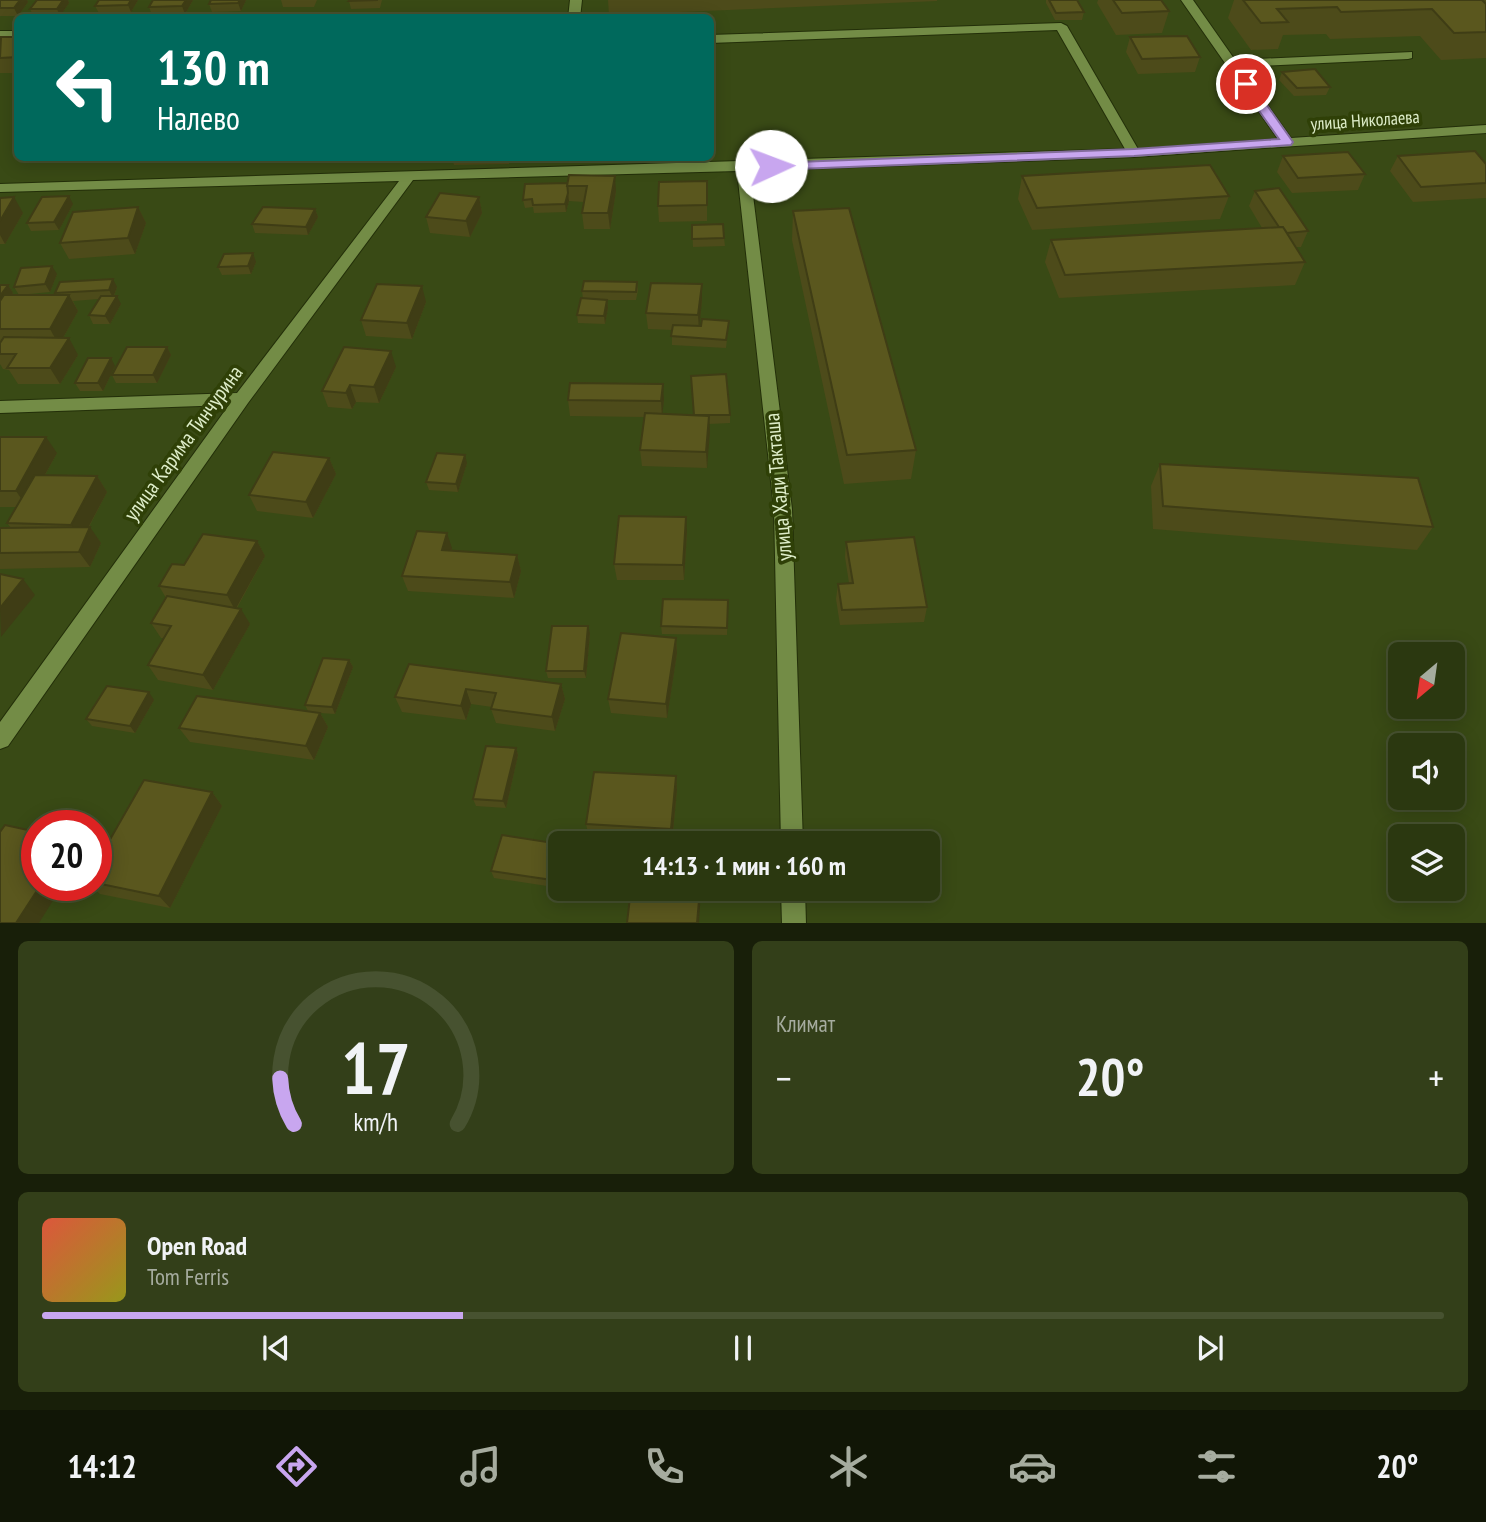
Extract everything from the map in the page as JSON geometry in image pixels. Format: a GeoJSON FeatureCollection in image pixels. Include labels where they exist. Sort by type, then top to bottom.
{"type":"FeatureCollection","features":[{"type":"Feature","properties":{"kind":"street"},"geometry":{"type":"LineString","coordinates":[[1187,0],[1287,142]]}},
{"type":"Feature","properties":{"kind":"street"},"geometry":{"type":"LineString","coordinates":[[714,39],[1061,26],[1134,153]]}},
{"type":"Feature","properties":{"kind":"street"},"geometry":{"type":"LineString","coordinates":[[1232,64],[1408,55]]}},
{"type":"Feature","properties":{"kind":"street","name":"улица Николаева"},"geometry":{"type":"LineString","coordinates":[[0,188],[408,178],[1134,153],[1486,129]]}},
{"type":"Feature","properties":{"kind":"street"},"geometry":{"type":"LineString","coordinates":[[714,157],[743,167]]}},
{"type":"Feature","properties":{"kind":"street","name":"улица Хади Такташа"},"geometry":{"type":"LineString","coordinates":[[743,167],[783,509],[792,831]]}},
{"type":"Feature","properties":{"kind":"street","name":"улица Карима Тинчурина"},"geometry":{"type":"LineString","coordinates":[[0,739],[242,399],[408,178]]}},
{"type":"Feature","properties":{"kind":"street"},"geometry":{"type":"LineString","coordinates":[[0,407],[242,399]]}},
{"type":"Feature","properties":{"kind":"street"},"geometry":{"type":"LineString","coordinates":[[793,901],[794,923]]}},
{"type":"Feature","properties":{"kind":"building"},"geometry":{"type":"Polygon","coordinates":[[[0,0],[20,0],[14,8],[0,8],[0,0]]]}},
{"type":"Feature","properties":{"kind":"building"},"geometry":{"type":"Polygon","coordinates":[[[37,0],[63,0],[57,9],[30,9],[37,0]]]}},
{"type":"Feature","properties":{"kind":"building"},"geometry":{"type":"Polygon","coordinates":[[[99,0],[131,0],[128,5],[95,6],[99,0]]]}},
{"type":"Feature","properties":{"kind":"building"},"geometry":{"type":"Polygon","coordinates":[[[153,0],[186,0],[182,6],[149,7],[153,0]]]}},
{"type":"Feature","properties":{"kind":"building"},"geometry":{"type":"Polygon","coordinates":[[[211,0],[240,0],[238,3],[209,4],[211,0]]]}},
{"type":"Feature","properties":{"kind":"building"},"geometry":{"type":"Polygon","coordinates":[[[1049,0],[1077,0],[1084,12],[1056,13],[1049,0]]]}},
{"type":"Feature","properties":{"kind":"building"},"geometry":{"type":"Polygon","coordinates":[[[1113,0],[1161,0],[1169,11],[1122,13],[1113,0]]]}},
{"type":"Feature","properties":{"kind":"building"},"geometry":{"type":"Polygon","coordinates":[[[1243,0],[1482,0],[1486,4],[1486,32],[1454,33],[1432,9],[1341,12],[1337,7],[1277,9],[1288,22],[1261,23],[1243,0]]]}},
{"type":"Feature","properties":{"kind":"building"},"geometry":{"type":"Polygon","coordinates":[[[1187,36],[1200,57],[1142,59],[1130,37],[1187,36]]]}},
{"type":"Feature","properties":{"kind":"building"},"geometry":{"type":"Polygon","coordinates":[[[1,37],[14,37],[14,57],[0,58],[1,37]]]}},
{"type":"Feature","properties":{"kind":"building"},"geometry":{"type":"Polygon","coordinates":[[[1315,69],[1330,87],[1297,88],[1282,72],[1315,69]]]}},
{"type":"Feature","properties":{"kind":"building"},"geometry":{"type":"Polygon","coordinates":[[[1475,151],[1486,164],[1486,183],[1421,187],[1398,156],[1475,151]]]}},
{"type":"Feature","properties":{"kind":"building"},"geometry":{"type":"Polygon","coordinates":[[[1348,152],[1365,174],[1298,178],[1283,156],[1348,152]]]}},
{"type":"Feature","properties":{"kind":"building"},"geometry":{"type":"Polygon","coordinates":[[[1210,165],[1229,196],[1037,208],[1022,176],[1210,165]]]}},
{"type":"Feature","properties":{"kind":"building"},"geometry":{"type":"Polygon","coordinates":[[[569,175],[615,176],[608,213],[582,213],[587,186],[567,186],[569,175]]]}},
{"type":"Feature","properties":{"kind":"building"},"geometry":{"type":"Polygon","coordinates":[[[707,181],[707,205],[658,206],[659,182],[707,181]]]}},
{"type":"Feature","properties":{"kind":"building"},"geometry":{"type":"Polygon","coordinates":[[[567,183],[565,204],[533,205],[532,199],[523,200],[525,184],[567,183]]]}},
{"type":"Feature","properties":{"kind":"building"},"geometry":{"type":"Polygon","coordinates":[[[1279,188],[1308,231],[1287,233],[1283,227],[1279,227],[1255,191],[1279,188]]]}},
{"type":"Feature","properties":{"kind":"building"},"geometry":{"type":"Polygon","coordinates":[[[440,193],[479,197],[466,221],[426,217],[440,193]]]}},
{"type":"Feature","properties":{"kind":"building"},"geometry":{"type":"Polygon","coordinates":[[[69,196],[54,222],[27,223],[42,197],[69,196]]]}},
{"type":"Feature","properties":{"kind":"building"},"geometry":{"type":"Polygon","coordinates":[[[14,197],[0,221],[0,198],[14,197]]]}},
{"type":"Feature","properties":{"kind":"building"},"geometry":{"type":"Polygon","coordinates":[[[138,207],[128,238],[60,243],[73,212],[138,207]]]}},
{"type":"Feature","properties":{"kind":"building"},"geometry":{"type":"Polygon","coordinates":[[[263,207],[315,209],[306,227],[252,224],[263,207]]]}},
{"type":"Feature","properties":{"kind":"building"},"geometry":{"type":"Polygon","coordinates":[[[849,208],[916,450],[847,455],[793,211],[849,208]]]}},
{"type":"Feature","properties":{"kind":"building"},"geometry":{"type":"Polygon","coordinates":[[[723,224],[724,238],[692,239],[692,225],[723,224]]]}},
{"type":"Feature","properties":{"kind":"building"},"geometry":{"type":"Polygon","coordinates":[[[1283,227],[1305,262],[1065,275],[1051,240],[1283,227]]]}},
{"type":"Feature","properties":{"kind":"building"},"geometry":{"type":"Polygon","coordinates":[[[253,253],[248,266],[218,267],[224,254],[253,253]]]}},
{"type":"Feature","properties":{"kind":"building"},"geometry":{"type":"Polygon","coordinates":[[[52,266],[45,284],[14,287],[21,268],[52,266]]]}},
{"type":"Feature","properties":{"kind":"building"},"geometry":{"type":"Polygon","coordinates":[[[113,279],[109,290],[55,293],[60,282],[113,279]]]}},
{"type":"Feature","properties":{"kind":"building"},"geometry":{"type":"Polygon","coordinates":[[[584,281],[637,282],[636,292],[582,291],[584,281]]]}},
{"type":"Feature","properties":{"kind":"building"},"geometry":{"type":"Polygon","coordinates":[[[651,283],[702,284],[698,315],[646,313],[651,283]]]}},
{"type":"Feature","properties":{"kind":"building"},"geometry":{"type":"Polygon","coordinates":[[[377,284],[422,286],[407,323],[361,320],[377,284]]]}},
{"type":"Feature","properties":{"kind":"building"},"geometry":{"type":"Polygon","coordinates":[[[0,285],[8,285],[0,296],[0,285]]]}},
{"type":"Feature","properties":{"kind":"building"},"geometry":{"type":"Polygon","coordinates":[[[4,295],[69,295],[50,329],[0,329],[0,301],[4,295]]]}},
{"type":"Feature","properties":{"kind":"building"},"geometry":{"type":"Polygon","coordinates":[[[101,296],[117,296],[105,316],[89,315],[101,296]]]}},
{"type":"Feature","properties":{"kind":"building"},"geometry":{"type":"Polygon","coordinates":[[[581,298],[607,300],[604,316],[577,315],[581,298]]]}},
{"type":"Feature","properties":{"kind":"building"},"geometry":{"type":"Polygon","coordinates":[[[702,319],[729,321],[726,340],[671,336],[673,325],[701,326],[702,319]]]}},
{"type":"Feature","properties":{"kind":"building"},"geometry":{"type":"Polygon","coordinates":[[[4,337],[69,338],[50,368],[7,368],[16,354],[0,354],[0,343],[4,337]]]}},
{"type":"Feature","properties":{"kind":"building"},"geometry":{"type":"Polygon","coordinates":[[[127,347],[167,347],[153,375],[112,375],[127,347]]]}},
{"type":"Feature","properties":{"kind":"building"},"geometry":{"type":"Polygon","coordinates":[[[344,347],[391,351],[374,387],[350,385],[346,393],[322,391],[344,347]]]}},
{"type":"Feature","properties":{"kind":"building"},"geometry":{"type":"Polygon","coordinates":[[[88,358],[111,358],[98,383],[75,383],[88,358]]]}},
{"type":"Feature","properties":{"kind":"building"},"geometry":{"type":"Polygon","coordinates":[[[726,374],[730,415],[694,415],[691,376],[726,374]]]}},
{"type":"Feature","properties":{"kind":"building"},"geometry":{"type":"Polygon","coordinates":[[[570,383],[663,384],[661,401],[568,400],[570,383]]]}},
{"type":"Feature","properties":{"kind":"building"},"geometry":{"type":"Polygon","coordinates":[[[645,413],[709,416],[706,452],[640,450],[645,413]]]}},
{"type":"Feature","properties":{"kind":"building"},"geometry":{"type":"Polygon","coordinates":[[[0,437],[46,437],[16,491],[0,491],[0,437]]]}},
{"type":"Feature","properties":{"kind":"building"},"geometry":{"type":"Polygon","coordinates":[[[273,452],[329,458],[306,502],[249,495],[273,452]]]}},
{"type":"Feature","properties":{"kind":"building"},"geometry":{"type":"Polygon","coordinates":[[[437,453],[465,455],[456,484],[426,482],[437,453]]]}},
{"type":"Feature","properties":{"kind":"building"},"geometry":{"type":"Polygon","coordinates":[[[1160,464],[1418,478],[1433,527],[1163,506],[1160,464]]]}},
{"type":"Feature","properties":{"kind":"building"},"geometry":{"type":"Polygon","coordinates":[[[35,475],[97,476],[71,525],[7,523],[35,475]]]}},
{"type":"Feature","properties":{"kind":"building"},"geometry":{"type":"Polygon","coordinates":[[[619,516],[686,517],[683,565],[614,564],[619,516]]]}},
{"type":"Feature","properties":{"kind":"building"},"geometry":{"type":"Polygon","coordinates":[[[90,527],[79,552],[0,553],[0,528],[90,527]]]}},
{"type":"Feature","properties":{"kind":"building"},"geometry":{"type":"Polygon","coordinates":[[[417,531],[447,533],[442,550],[517,555],[510,582],[402,576],[417,531]]]}},
{"type":"Feature","properties":{"kind":"building"},"geometry":{"type":"Polygon","coordinates":[[[203,534],[257,541],[227,595],[159,586],[172,564],[184,565],[203,534]]]}},
{"type":"Feature","properties":{"kind":"building"},"geometry":{"type":"Polygon","coordinates":[[[914,537],[927,607],[842,610],[838,584],[853,583],[846,542],[914,537]]]}},
{"type":"Feature","properties":{"kind":"building"},"geometry":{"type":"Polygon","coordinates":[[[0,574],[23,579],[0,608],[0,574]]]}},
{"type":"Feature","properties":{"kind":"building"},"geometry":{"type":"Polygon","coordinates":[[[167,596],[241,609],[203,675],[148,665],[171,626],[151,623],[167,596]]]}},
{"type":"Feature","properties":{"kind":"building"},"geometry":{"type":"Polygon","coordinates":[[[663,599],[728,600],[727,628],[661,626],[663,599]]]}},
{"type":"Feature","properties":{"kind":"building"},"geometry":{"type":"Polygon","coordinates":[[[552,626],[588,626],[584,671],[546,671],[552,626]]]}},
{"type":"Feature","properties":{"kind":"building"},"geometry":{"type":"Polygon","coordinates":[[[621,633],[676,638],[666,704],[608,699],[621,633]]]}},
{"type":"Feature","properties":{"kind":"building"},"geometry":{"type":"Polygon","coordinates":[[[323,658],[349,660],[332,707],[305,705],[323,658]]]}},
{"type":"Feature","properties":{"kind":"building"},"geometry":{"type":"Polygon","coordinates":[[[409,664],[561,684],[552,717],[491,709],[496,693],[466,689],[461,706],[395,697],[409,664]]]}},
{"type":"Feature","properties":{"kind":"building"},"geometry":{"type":"Polygon","coordinates":[[[107,686],[149,692],[130,726],[86,719],[107,686]]]}},
{"type":"Feature","properties":{"kind":"building"},"geometry":{"type":"Polygon","coordinates":[[[197,696],[320,713],[306,746],[179,728],[197,696]]]}},
{"type":"Feature","properties":{"kind":"building"},"geometry":{"type":"Polygon","coordinates":[[[486,746],[516,748],[503,801],[473,799],[486,746]]]}},
{"type":"Feature","properties":{"kind":"building"},"geometry":{"type":"Polygon","coordinates":[[[594,772],[676,776],[671,829],[586,824],[594,772]]]}},
{"type":"Feature","properties":{"kind":"building"},"geometry":{"type":"Polygon","coordinates":[[[144,780],[212,792],[159,896],[112,886],[112,836],[144,780]]]}},
{"type":"Feature","properties":{"kind":"building"},"geometry":{"type":"Polygon","coordinates":[[[5,825],[21,828],[21,901],[30,901],[16,923],[0,923],[0,832],[5,825]]]}},
{"type":"Feature","properties":{"kind":"building"},"geometry":{"type":"Polygon","coordinates":[[[502,835],[548,842],[548,879],[491,871],[502,835]]]}},
{"type":"Feature","properties":{"kind":"building"},"geometry":{"type":"Polygon","coordinates":[[[630,901],[699,901],[697,923],[627,923],[630,901]]]}},
{"type":"Feature","properties":{"kind":"route"},"geometry":{"type":"LineString","coordinates":[[771,166],[1134,153],[1287,142],[1246,84]]}}]}
